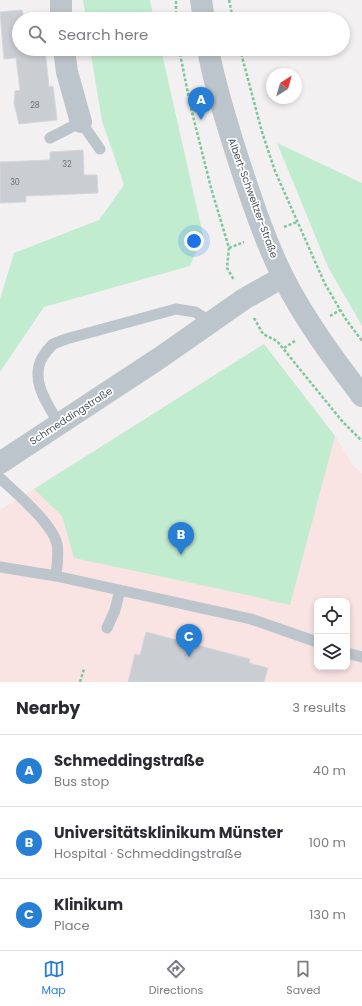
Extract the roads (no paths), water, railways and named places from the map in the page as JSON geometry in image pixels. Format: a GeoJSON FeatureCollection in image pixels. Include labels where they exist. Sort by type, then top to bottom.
{"type":"FeatureCollection","features":[{"type":"Feature","properties":{"kind":"street"},"geometry":{"type":"LineString","coordinates":[[60,0],[61,12]]}},
{"type":"Feature","properties":{"kind":"street"},"geometry":{"type":"LineString","coordinates":[[201,0],[203,12]]}},
{"type":"Feature","properties":{"kind":"street"},"geometry":{"type":"LineString","coordinates":[[65,56],[66,72],[81,122]]}},
{"type":"Feature","properties":{"kind":"street","name":"Albert-Schweitzer-Straße"},"geometry":{"type":"LineString","coordinates":[[209,56],[217,92],[237,156],[265,235],[283,277],[312,328],[336,363],[362,396]]}},
{"type":"Feature","properties":{"kind":"street","name":"Schmeddingstraße"},"geometry":{"type":"LineString","coordinates":[[0,463],[161,357],[244,299],[283,277]]}},
{"type":"Feature","properties":{"kind":"lane"},"geometry":{"type":"LineString","coordinates":[[50,138],[81,122],[100,149]]}},
{"type":"Feature","properties":{"kind":"lane"},"geometry":{"type":"LineString","coordinates":[[58,424],[42,395],[37,374],[40,362],[45,352],[52,345],[66,339],[176,309],[194,312],[211,322]]}},
{"type":"Feature","properties":{"kind":"lane"},"geometry":{"type":"LineString","coordinates":[[0,478],[37,514],[54,535],[58,555],[56,576]]}},
{"type":"Feature","properties":{"kind":"lane"},"geometry":{"type":"LineString","coordinates":[[0,567],[56,576],[251,619],[314,641]]}},
{"type":"Feature","properties":{"kind":"lane"},"geometry":{"type":"LineString","coordinates":[[107,628],[116,610],[120,590]]}},
{"type":"Feature","properties":{"kind":"lane"},"geometry":{"type":"LineString","coordinates":[[350,654],[362,657]]}},
{"type":"Feature","properties":{"kind":"place","name":"Schmeddingstraße"},"geometry":{"type":"Point","coordinates":[201,120]}},
{"type":"Feature","properties":{"kind":"place","name":"Universitätsklinikum Münster"},"geometry":{"type":"Point","coordinates":[181,555]}},
{"type":"Feature","properties":{"kind":"place","name":"Klinikum"},"geometry":{"type":"Point","coordinates":[189,657]}}]}
